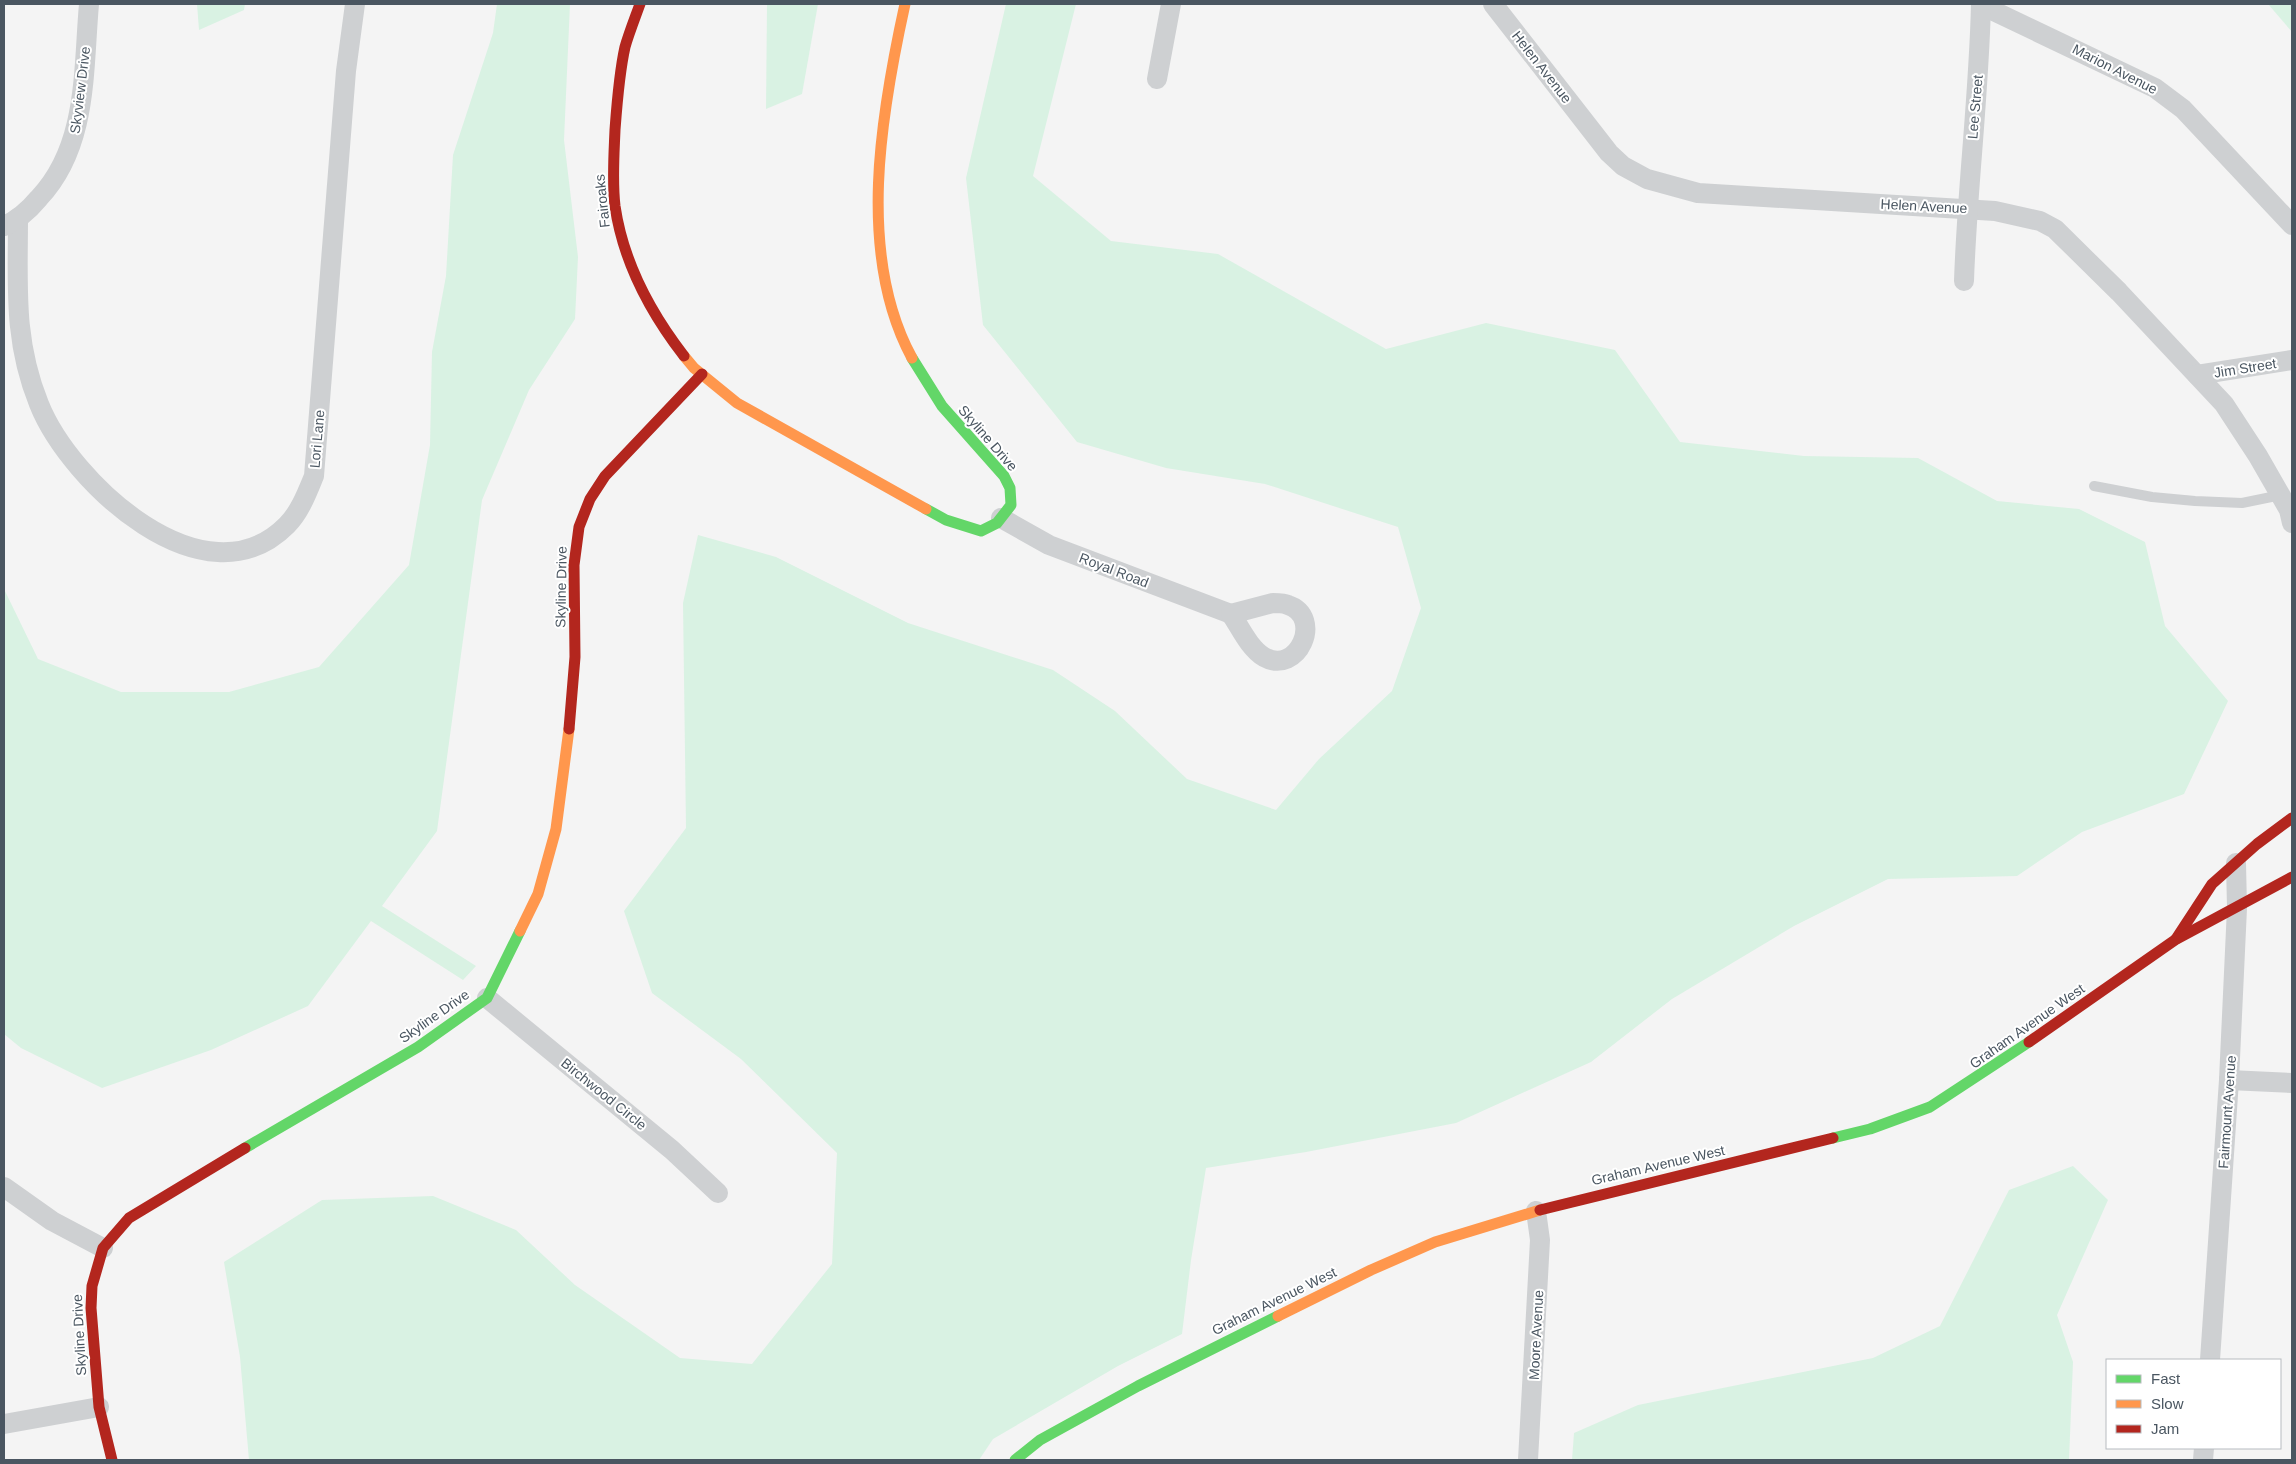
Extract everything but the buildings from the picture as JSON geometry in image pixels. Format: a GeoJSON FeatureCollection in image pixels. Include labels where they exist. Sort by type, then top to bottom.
{"type":"FeatureCollection","features":[{"type":"Feature","properties":{"kind":"street","name":"Skyview Drive"},"geometry":{"type":"LineString","coordinates":[[11,222],[43,194],[59,175],[75,138],[78,125],[89,4]]}},
{"type":"Feature","properties":{"kind":"street","name":"Lori Lane"},"geometry":{"type":"LineString","coordinates":[[11,222],[20,343],[39,404],[67,455],[110,500],[138,521],[166,537],[196,549],[218,552],[244,549],[270,538],[287,525],[298,510],[314,476],[346,71],[355,4]]}},
{"type":"Feature","properties":{"kind":"street","name":"Fairoaks"},"geometry":{"type":"LineString","coordinates":[[640,4],[625,47],[617,102],[613,168],[616,205],[621,234],[636,278],[649,305],[675,344],[702,374]]}},
{"type":"Feature","properties":{"kind":"street","name":"Skyline Drive"},"geometry":{"type":"LineString","coordinates":[[905,4],[885,95],[880,147],[879,205],[883,257],[898,324],[914,363],[946,412],[998,470],[1010,487],[1011,505],[1001,518]]}},
{"type":"Feature","properties":{"kind":"street"},"geometry":{"type":"LineString","coordinates":[[1157,79],[1171,4]]}},
{"type":"Feature","properties":{"kind":"street","name":"Helen Avenue"},"geometry":{"type":"LineString","coordinates":[[1493,4],[1609,153],[1623,166],[1646,179],[1698,193],[1995,211],[2040,221],[2055,228],[2119,292],[2224,404],[2290,510],[2292,523]]}},
{"type":"Feature","properties":{"kind":"street","name":"Lee Street"},"geometry":{"type":"LineString","coordinates":[[1964,281],[1966,208],[1980,46],[1981,4]]}},
{"type":"Feature","properties":{"kind":"street","name":"Marion Avenue"},"geometry":{"type":"LineString","coordinates":[[1981,4],[2155,88],[2183,109],[2292,225]]}},
{"type":"Feature","properties":{"kind":"street","name":"Jim Street"},"geometry":{"type":"LineString","coordinates":[[2197,376],[2292,360]]}},
{"type":"Feature","properties":{"kind":"street"},"geometry":{"type":"LineString","coordinates":[[702,374],[749,410],[946,520],[981,531],[989,529],[1001,518]]}},
{"type":"Feature","properties":{"kind":"street","name":"Skyline Drive"},"geometry":{"type":"LineString","coordinates":[[112,1460],[98,1407],[91,1308],[92,1286],[102,1248],[129,1218],[208,1169],[418,1047],[487,998],[538,894],[556,829],[571,714],[574,657],[574,565],[579,527],[590,499],[605,476],[702,374]]}},
{"type":"Feature","properties":{"kind":"street","name":"Royal Road"},"geometry":{"type":"LineString","coordinates":[[1001,518],[1049,545],[1231,614]]}},
{"type":"Feature","properties":{"kind":"street"},"geometry":{"type":"LineString","coordinates":[[2175,940],[2212,884],[2292,818]]}},
{"type":"Feature","properties":{"kind":"street","name":"Fairmount Avenue"},"geometry":{"type":"LineString","coordinates":[[2210,1359],[2229,1080],[2237,908],[2236,863]]}},
{"type":"Feature","properties":{"kind":"street","name":"Graham Avenue West"},"geometry":{"type":"LineString","coordinates":[[1015,1460],[1040,1440],[1081,1415],[1371,1270],[1435,1242],[1536,1211],[1870,1130],[1903,1119],[1930,1107],[1979,1078],[2175,940],[2292,877]]}},
{"type":"Feature","properties":{"kind":"street","name":"Birchwood Circle"},"geometry":{"type":"LineString","coordinates":[[487,998],[672,1150],[718,1193]]}},
{"type":"Feature","properties":{"kind":"street"},"geometry":{"type":"LineString","coordinates":[[2229,1080],[2292,1082]]}},
{"type":"Feature","properties":{"kind":"street"},"geometry":{"type":"LineString","coordinates":[[4,1187],[52,1221],[102,1248]]}},
{"type":"Feature","properties":{"kind":"street","name":"Moore Avenue"},"geometry":{"type":"LineString","coordinates":[[1528,1460],[1540,1240],[1536,1211]]}},
{"type":"Feature","properties":{"kind":"street"},"geometry":{"type":"LineString","coordinates":[[4,1424],[98,1407]]}},
{"type":"Feature","properties":{"kind":"lane"},"geometry":{"type":"LineString","coordinates":[[2094,486],[2152,497],[2195,501],[2242,503],[2281,495]]}},
{"type":"Feature","properties":{"kind":"green space"},"geometry":{"type":"Polygon","coordinates":[[[197,4],[245,4],[244,10],[199,30],[197,4]]]}},
{"type":"Feature","properties":{"kind":"green space"},"geometry":{"type":"Polygon","coordinates":[[[497,4],[570,4],[564,140],[578,257],[575,319],[529,390],[482,500],[437,831],[382,906],[476,966],[463,980],[371,921],[308,1006],[211,1050],[102,1088],[21,1048],[4,1034],[4,589],[38,659],[121,692],[229,692],[319,667],[409,565],[430,445],[432,352],[446,276],[453,155],[493,33],[497,4]]]}},
{"type":"Feature","properties":{"kind":"green space"},"geometry":{"type":"Polygon","coordinates":[[[767,4],[818,4],[802,94],[766,109],[767,4]]]}},
{"type":"Feature","properties":{"kind":"green space"},"geometry":{"type":"Polygon","coordinates":[[[1006,4],[1076,4],[1033,176],[1111,241],[1218,254],[1386,349],[1486,323],[1615,350],[1680,442],[1804,456],[1918,458],[1997,501],[2079,509],[2145,542],[2165,626],[2228,701],[2184,794],[2082,832],[2017,876],[1888,879],[1794,926],[1672,999],[1591,1062],[1456,1123],[1306,1152],[1206,1168],[1191,1260],[1182,1334],[1118,1366],[993,1439],[979,1460],[249,1460],[240,1357],[224,1262],[322,1200],[433,1196],[516,1230],[575,1285],[680,1358],[752,1364],[832,1264],[837,1153],[741,1059],[652,993],[624,911],[686,828],[683,603],[698,535],[776,557],[908,623],[1053,670],[1115,711],[1187,779],[1276,810],[1319,759],[1392,691],[1421,608],[1398,527],[1265,484],[1166,468],[1077,442],[983,325],[966,178],[1006,4]]]}},
{"type":"Feature","properties":{"kind":"green space"},"geometry":{"type":"Polygon","coordinates":[[[2268,4],[2292,4],[2292,32],[2268,4]]]}},
{"type":"Feature","properties":{"kind":"green space"},"geometry":{"type":"Polygon","coordinates":[[[2073,1166],[2108,1200],[2057,1315],[2073,1362],[2069,1460],[1572,1460],[1574,1433],[1638,1405],[1873,1358],[1940,1326],[2009,1190],[2073,1166]]]}},
{"type":"Feature","properties":{"kind":"traffic: fast"},"geometry":{"type":"LineString","coordinates":[[912,358],[942,406],[1004,476],[1010,488],[1011,505],[997,523],[981,531],[946,520],[926,509]]}},
{"type":"Feature","properties":{"kind":"traffic: fast"},"geometry":{"type":"LineString","coordinates":[[245,1148],[418,1047],[487,998],[520,931]]}},
{"type":"Feature","properties":{"kind":"traffic: fast"},"geometry":{"type":"LineString","coordinates":[[1833,1138],[1870,1129],[1930,1107],[2029,1042]]}},
{"type":"Feature","properties":{"kind":"traffic: fast"},"geometry":{"type":"LineString","coordinates":[[1015,1460],[1040,1440],[1138,1386],[1278,1316]]}},
{"type":"Feature","properties":{"kind":"traffic: slow"},"geometry":{"type":"LineString","coordinates":[[905,4],[888,91],[878,183],[879,229],[884,275],[895,318],[912,358]]}},
{"type":"Feature","properties":{"kind":"traffic: slow"},"geometry":{"type":"LineString","coordinates":[[684,356],[694,368],[737,403],[926,509]]}},
{"type":"Feature","properties":{"kind":"traffic: slow"},"geometry":{"type":"LineString","coordinates":[[520,931],[538,894],[556,829],[569,729]]}},
{"type":"Feature","properties":{"kind":"traffic: slow"},"geometry":{"type":"LineString","coordinates":[[1278,1316],[1371,1270],[1435,1242],[1540,1210]]}},
{"type":"Feature","properties":{"kind":"traffic: jam"},"geometry":{"type":"LineString","coordinates":[[640,4],[625,47],[620,78],[615,130],[615,206],[624,246],[631,266],[649,304],[684,356]]}},
{"type":"Feature","properties":{"kind":"traffic: jam"},"geometry":{"type":"LineString","coordinates":[[569,729],[575,657],[574,565],[579,527],[590,499],[605,476],[702,374]]}},
{"type":"Feature","properties":{"kind":"traffic: jam"},"geometry":{"type":"LineString","coordinates":[[2176,939],[2212,884],[2257,844],[2292,818]]}},
{"type":"Feature","properties":{"kind":"traffic: jam"},"geometry":{"type":"LineString","coordinates":[[2029,1042],[2175,940],[2292,877]]}},
{"type":"Feature","properties":{"kind":"traffic: jam"},"geometry":{"type":"LineString","coordinates":[[1540,1210],[1833,1138]]}},
{"type":"Feature","properties":{"kind":"traffic: jam"},"geometry":{"type":"LineString","coordinates":[[112,1460],[99,1407],[91,1308],[92,1286],[103,1248],[129,1218],[245,1148]]}}]}
